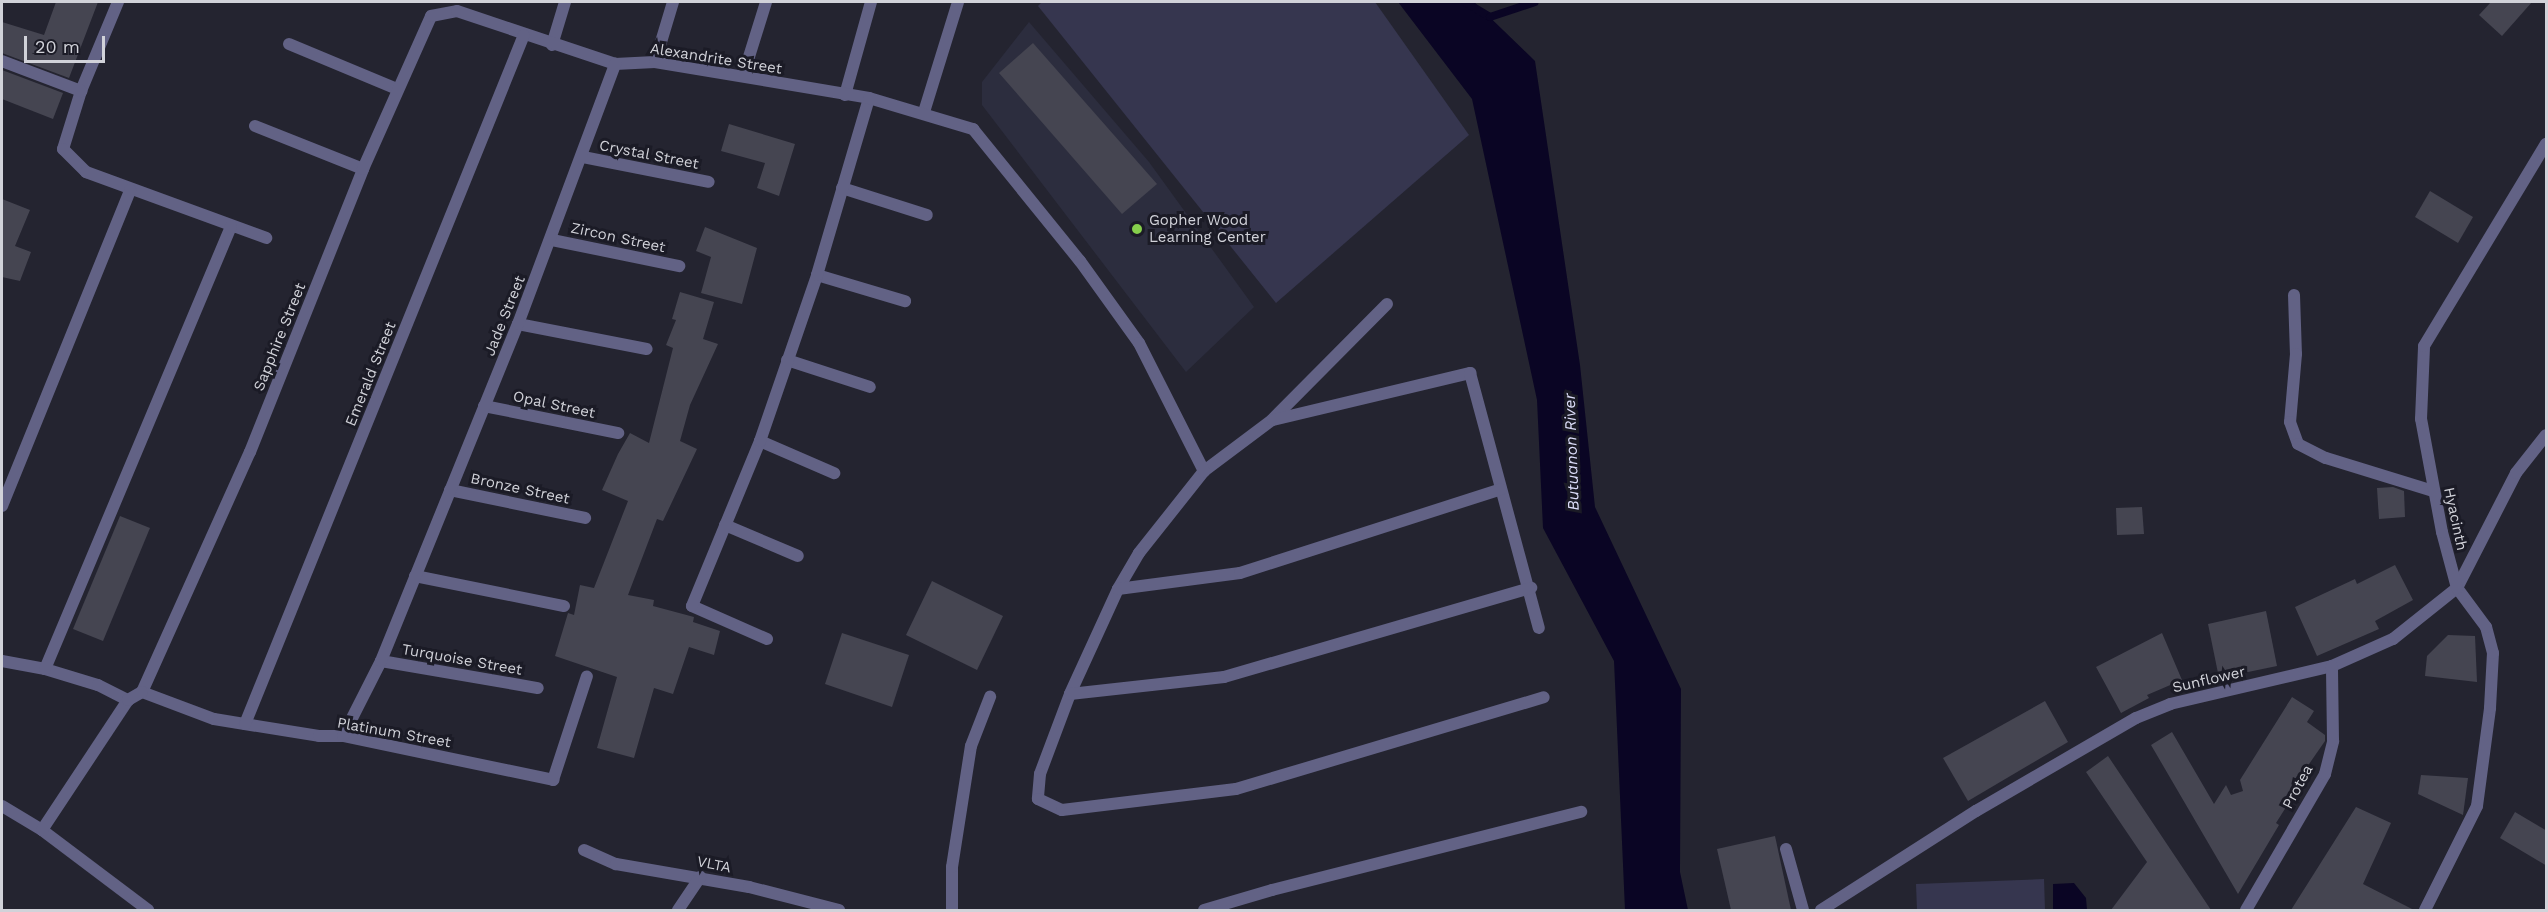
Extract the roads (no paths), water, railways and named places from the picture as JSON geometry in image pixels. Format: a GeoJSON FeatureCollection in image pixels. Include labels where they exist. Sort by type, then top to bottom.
{"type":"FeatureCollection","features":[{"type":"Feature","properties":{"kind":"street"},"geometry":{"type":"LineString","coordinates":[[118,2],[81,91],[63,149],[86,172],[266,238]]}},
{"type":"Feature","properties":{"kind":"street"},"geometry":{"type":"LineString","coordinates":[[552,45],[564,2]]}},
{"type":"Feature","properties":{"kind":"street"},"geometry":{"type":"LineString","coordinates":[[656,62],[673,2]]}},
{"type":"Feature","properties":{"kind":"street"},"geometry":{"type":"LineString","coordinates":[[742,76],[766,2]]}},
{"type":"Feature","properties":{"kind":"street"},"geometry":{"type":"LineString","coordinates":[[845,95],[871,2]]}},
{"type":"Feature","properties":{"kind":"street"},"geometry":{"type":"LineString","coordinates":[[924,112],[958,2]]}},
{"type":"Feature","properties":{"kind":"street","name":"Alexandrite Street"},"geometry":{"type":"LineString","coordinates":[[458,6],[524,35],[615,64],[656,62],[869,98],[924,112],[973,129],[1047,217],[1138,343],[1204,471]]}},
{"type":"Feature","properties":{"kind":"street","name":"Sapphire Street"},"geometry":{"type":"LineString","coordinates":[[142,692],[250,452],[397,89],[431,16],[458,6]]}},
{"type":"Feature","properties":{"kind":"street","name":"Emerald Street"},"geometry":{"type":"LineString","coordinates":[[245,724],[524,35]]}},
{"type":"Feature","properties":{"kind":"street"},"geometry":{"type":"LineString","coordinates":[[288,44],[397,89]]}},
{"type":"Feature","properties":{"kind":"street"},"geometry":{"type":"LineString","coordinates":[[2,61],[81,91]]}},
{"type":"Feature","properties":{"kind":"street","name":"Jade Street"},"geometry":{"type":"LineString","coordinates":[[344,736],[381,661],[552,240],[615,64]]}},
{"type":"Feature","properties":{"kind":"street"},"geometry":{"type":"LineString","coordinates":[[767,639],[692,606],[760,441],[816,275],[869,98]]}},
{"type":"Feature","properties":{"kind":"street"},"geometry":{"type":"LineString","coordinates":[[255,126],[363,169]]}},
{"type":"Feature","properties":{"kind":"street","name":"Hyacinth"},"geometry":{"type":"LineString","coordinates":[[2425,910],[2477,806],[2490,708],[2493,653],[2486,627],[2457,588],[2433,491],[2421,419],[2424,346],[2547,144]]}},
{"type":"Feature","properties":{"kind":"street","name":"Crystal Street"},"geometry":{"type":"LineString","coordinates":[[583,157],[709,182]]}},
{"type":"Feature","properties":{"kind":"street"},"geometry":{"type":"LineString","coordinates":[[842,188],[927,215]]}},
{"type":"Feature","properties":{"kind":"street"},"geometry":{"type":"LineString","coordinates":[[2,506],[130,190]]}},
{"type":"Feature","properties":{"kind":"street"},"geometry":{"type":"LineString","coordinates":[[45,669],[231,226]]}},
{"type":"Feature","properties":{"kind":"street","name":"Zircon Street"},"geometry":{"type":"LineString","coordinates":[[552,240],[679,266]]}},
{"type":"Feature","properties":{"kind":"street"},"geometry":{"type":"LineString","coordinates":[[816,275],[905,301]]}},
{"type":"Feature","properties":{"kind":"street"},"geometry":{"type":"LineString","coordinates":[[2294,295],[2296,354],[2290,422],[2298,444],[2326,458],[2433,491]]}},
{"type":"Feature","properties":{"kind":"street"},"geometry":{"type":"LineString","coordinates":[[1387,304],[1272,420],[1204,471],[1139,553],[1118,589],[1070,694],[1037,787],[1038,799],[1062,810],[1236,789],[1544,697]]}},
{"type":"Feature","properties":{"kind":"street"},"geometry":{"type":"LineString","coordinates":[[518,324],[647,349]]}},
{"type":"Feature","properties":{"kind":"street"},"geometry":{"type":"LineString","coordinates":[[787,360],[870,387]]}},
{"type":"Feature","properties":{"kind":"street"},"geometry":{"type":"LineString","coordinates":[[1272,420],[1470,373],[1531,588],[1539,628]]}},
{"type":"Feature","properties":{"kind":"street","name":"Opal Street"},"geometry":{"type":"LineString","coordinates":[[484,406],[618,434]]}},
{"type":"Feature","properties":{"kind":"street","name":"Sunflower"},"geometry":{"type":"LineString","coordinates":[[1821,910],[1976,811],[2136,718],[2170,704],[2332,666],[2393,639],[2457,588],[2516,473],[2547,435]]}},
{"type":"Feature","properties":{"kind":"street"},"geometry":{"type":"LineString","coordinates":[[760,441],[834,473]]}},
{"type":"Feature","properties":{"kind":"street"},"geometry":{"type":"LineString","coordinates":[[1118,589],[1240,573],[1502,489]]}},
{"type":"Feature","properties":{"kind":"street","name":"Bronze Street"},"geometry":{"type":"LineString","coordinates":[[450,490],[585,518]]}},
{"type":"Feature","properties":{"kind":"street"},"geometry":{"type":"LineString","coordinates":[[725,525],[798,556]]}},
{"type":"Feature","properties":{"kind":"street"},"geometry":{"type":"LineString","coordinates":[[415,576],[564,606]]}},
{"type":"Feature","properties":{"kind":"street"},"geometry":{"type":"LineString","coordinates":[[1070,694],[1224,677],[1531,588]]}},
{"type":"Feature","properties":{"kind":"street","name":"Turquoise Street"},"geometry":{"type":"LineString","coordinates":[[381,661],[538,688]]}},
{"type":"Feature","properties":{"kind":"street"},"geometry":{"type":"LineString","coordinates":[[2,662],[45,669],[98,685],[128,700]]}},
{"type":"Feature","properties":{"kind":"street","name":"Protea"},"geometry":{"type":"LineString","coordinates":[[2246,910],[2325,774],[2332,741],[2332,666]]}},
{"type":"Feature","properties":{"kind":"street","name":"Platinum Street"},"geometry":{"type":"LineString","coordinates":[[142,692],[214,719],[319,736],[344,736],[553,780],[587,676]]}},
{"type":"Feature","properties":{"kind":"street"},"geometry":{"type":"LineString","coordinates":[[42,830],[128,700],[142,692]]}},
{"type":"Feature","properties":{"kind":"street"},"geometry":{"type":"LineString","coordinates":[[952,910],[952,867],[971,746],[990,697]]}},
{"type":"Feature","properties":{"kind":"street"},"geometry":{"type":"LineString","coordinates":[[2,806],[42,830],[148,910]]}},
{"type":"Feature","properties":{"kind":"street"},"geometry":{"type":"LineString","coordinates":[[1204,910],[1581,812]]}},
{"type":"Feature","properties":{"kind":"street"},"geometry":{"type":"LineString","coordinates":[[1786,849],[1803,910]]}},
{"type":"Feature","properties":{"kind":"street","name":"VLTA"},"geometry":{"type":"LineString","coordinates":[[584,850],[616,864],[700,877],[839,910]]}},
{"type":"Feature","properties":{"kind":"street"},"geometry":{"type":"LineString","coordinates":[[678,910],[700,877]]}},
{"type":"Feature","properties":{"kind":"water","name":"Butuanon River"},"geometry":{"type":"Polygon","coordinates":[[[1398,2],[1474,2],[1535,61],[1580,365],[1595,507],[1681,689],[1680,872],[1688,910],[1625,910],[1614,661],[1543,528],[1537,400],[1472,99],[1398,2]]]}},
{"type":"Feature","properties":{"kind":"water"},"geometry":{"type":"Polygon","coordinates":[[[2074,883],[2086,898],[2087,910],[2053,910],[2053,884],[2074,883]]]}},
{"type":"Feature","properties":{"kind":"waterway"},"geometry":{"type":"LineString","coordinates":[[1465,2],[1490,17],[1535,2]]}},
{"type":"Feature","properties":{"kind":"place","name":"Gopher Wood Learning Center"},"geometry":{"type":"Point","coordinates":[1137,229]}}]}
